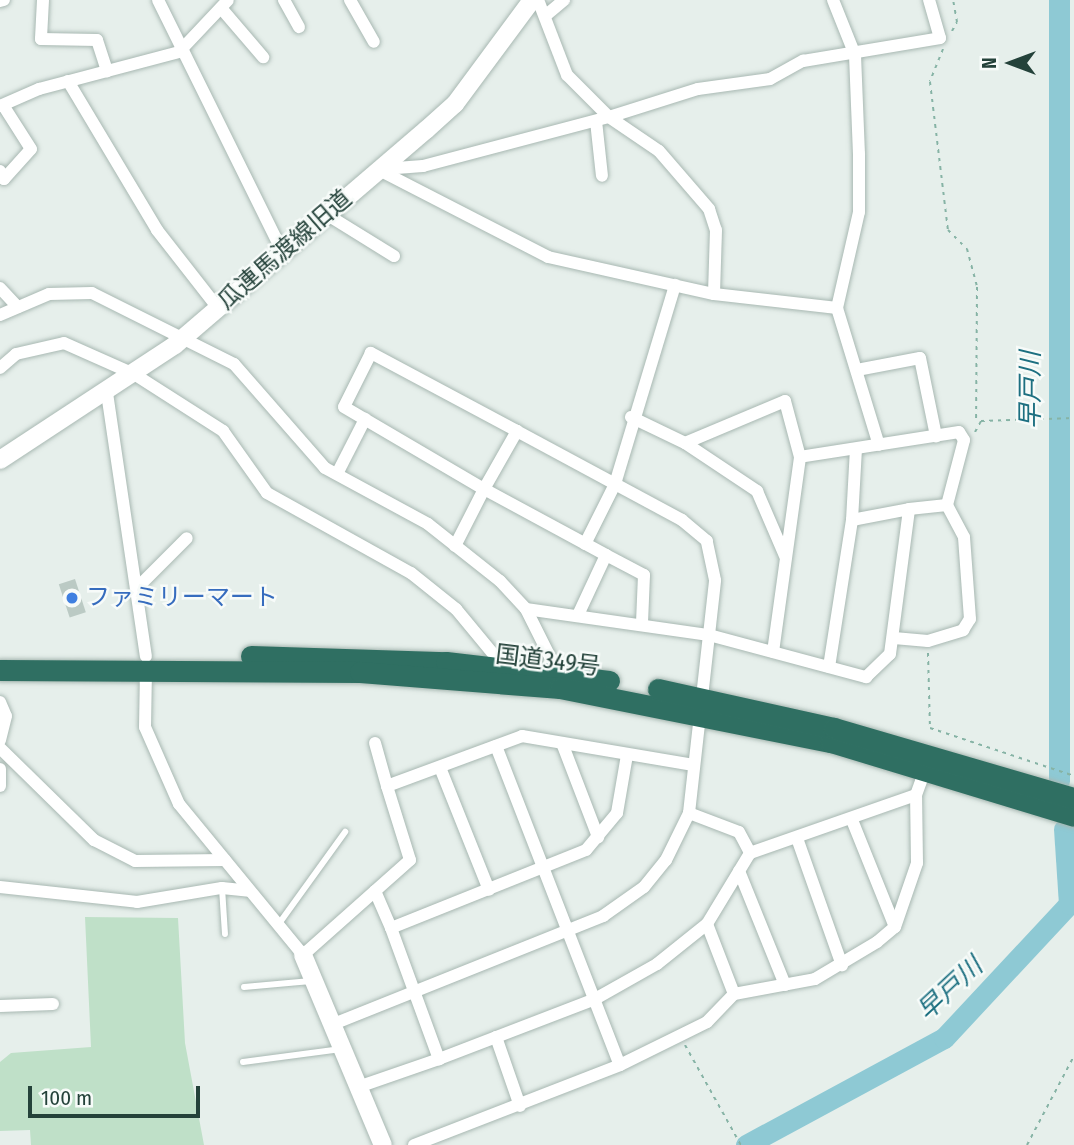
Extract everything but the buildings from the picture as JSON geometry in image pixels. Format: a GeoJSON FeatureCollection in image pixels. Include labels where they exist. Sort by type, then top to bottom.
{"type":"FeatureCollection","features":[{"type":"Feature","properties":{"kind":"highway","name":"国道349号"},"geometry":{"type":"LineString","coordinates":[[0,655],[446,676],[700,704],[1074,816]]}},
{"type":"Feature","properties":{"kind":"highway","name":"国道349号"},"geometry":{"type":"LineString","coordinates":[[0,670],[356,657],[558,673],[700,704],[1074,798]]}},
{"type":"Feature","properties":{"kind":"street"},"geometry":{"type":"LineString","coordinates":[[43,0],[41,39],[97,40],[107,71]]}},
{"type":"Feature","properties":{"kind":"street"},"geometry":{"type":"LineString","coordinates":[[158,0],[179,52],[282,251]]}},
{"type":"Feature","properties":{"kind":"street"},"geometry":{"type":"LineString","coordinates":[[284,0],[299,27]]}},
{"type":"Feature","properties":{"kind":"street"},"geometry":{"type":"LineString","coordinates":[[350,0],[374,42]]}},
{"type":"Feature","properties":{"kind":"street"},"geometry":{"type":"LineString","coordinates":[[535,0],[545,16],[567,75],[609,117],[659,151],[709,209],[716,230],[715,295]]}},
{"type":"Feature","properties":{"kind":"street","name":"瓜連馬渡線旧道"},"geometry":{"type":"LineString","coordinates":[[0,460],[107,393],[182,340],[455,104],[535,0]]}},
{"type":"Feature","properties":{"kind":"street"},"geometry":{"type":"LineString","coordinates":[[545,16],[564,0]]}},
{"type":"Feature","properties":{"kind":"street"},"geometry":{"type":"LineString","coordinates":[[832,0],[855,55],[859,212],[837,308],[879,445]]}},
{"type":"Feature","properties":{"kind":"street"},"geometry":{"type":"LineString","coordinates":[[379,170],[423,166],[596,121],[698,89],[770,79],[803,61],[855,55],[940,38],[929,0]]}},
{"type":"Feature","properties":{"kind":"street"},"geometry":{"type":"LineString","coordinates":[[0,171],[4,179],[31,149],[2,106],[68,81],[179,52],[224,4],[263,57]]}},
{"type":"Feature","properties":{"kind":"street"},"geometry":{"type":"LineString","coordinates":[[68,81],[157,230],[218,308]]}},
{"type":"Feature","properties":{"kind":"street"},"geometry":{"type":"LineString","coordinates":[[596,121],[602,176]]}},
{"type":"Feature","properties":{"kind":"street"},"geometry":{"type":"LineString","coordinates":[[379,170],[548,257],[715,295],[837,308]]}},
{"type":"Feature","properties":{"kind":"street"},"geometry":{"type":"LineString","coordinates":[[326,214],[394,256]]}},
{"type":"Feature","properties":{"kind":"street"},"geometry":{"type":"LineString","coordinates":[[585,544],[615,484],[631,416],[675,285]]}},
{"type":"Feature","properties":{"kind":"street"},"geometry":{"type":"LineString","coordinates":[[0,288],[18,307]]}},
{"type":"Feature","properties":{"kind":"street"},"geometry":{"type":"LineString","coordinates":[[0,315],[49,295],[92,293],[234,364],[282,425],[337,474],[455,546],[526,608],[558,673]]}},
{"type":"Feature","properties":{"kind":"street"},"geometry":{"type":"LineString","coordinates":[[0,368],[16,354],[64,343],[134,374],[223,431],[267,493],[420,580],[456,609],[504,667]]}},
{"type":"Feature","properties":{"kind":"street"},"geometry":{"type":"LineString","coordinates":[[336,1023],[569,931],[644,887],[666,860],[689,813],[715,563],[707,541],[615,484],[371,353],[344,407],[484,489],[645,575],[642,623]]}},
{"type":"Feature","properties":{"kind":"street"},"geometry":{"type":"LineString","coordinates":[[857,370],[920,358],[936,436]]}},
{"type":"Feature","properties":{"kind":"street"},"geometry":{"type":"LineString","coordinates":[[107,393],[140,585],[146,663],[145,727],[179,804],[303,956],[336,1023],[383,1145]]}},
{"type":"Feature","properties":{"kind":"street"},"geometry":{"type":"LineString","coordinates":[[685,443],[785,401],[800,457],[773,652]]}},
{"type":"Feature","properties":{"kind":"street"},"geometry":{"type":"LineString","coordinates":[[631,416],[685,443],[757,491],[769,511],[786,559]]}},
{"type":"Feature","properties":{"kind":"street"},"geometry":{"type":"LineString","coordinates":[[337,474],[365,419]]}},
{"type":"Feature","properties":{"kind":"street"},"geometry":{"type":"LineString","coordinates":[[455,546],[517,431]]}},
{"type":"Feature","properties":{"kind":"street"},"geometry":{"type":"LineString","coordinates":[[800,457],[959,432],[960,458],[947,505],[964,537],[970,619],[963,630],[928,641],[894,638]]}},
{"type":"Feature","properties":{"kind":"street"},"geometry":{"type":"LineString","coordinates":[[829,667],[852,520],[856,449]]}},
{"type":"Feature","properties":{"kind":"street"},"geometry":{"type":"LineString","coordinates":[[852,520],[947,505]]}},
{"type":"Feature","properties":{"kind":"street"},"geometry":{"type":"LineString","coordinates":[[769,511],[793,507]]}},
{"type":"Feature","properties":{"kind":"street"},"geometry":{"type":"LineString","coordinates":[[526,608],[709,635],[866,677],[890,654],[909,509]]}},
{"type":"Feature","properties":{"kind":"street"},"geometry":{"type":"LineString","coordinates":[[140,585],[187,538]]}},
{"type":"Feature","properties":{"kind":"street"},"geometry":{"type":"LineString","coordinates":[[578,615],[606,555]]}},
{"type":"Feature","properties":{"kind":"street"},"geometry":{"type":"LineString","coordinates":[[0,702],[6,716],[0,740]]}},
{"type":"Feature","properties":{"kind":"street"},"geometry":{"type":"LineString","coordinates":[[387,786],[441,770],[522,736],[694,765]]}},
{"type":"Feature","properties":{"kind":"street"},"geometry":{"type":"LineString","coordinates":[[303,956],[410,860],[375,743]]}},
{"type":"Feature","properties":{"kind":"street"},"geometry":{"type":"LineString","coordinates":[[562,743],[598,837]]}},
{"type":"Feature","properties":{"kind":"street"},"geometry":{"type":"LineString","coordinates":[[496,746],[620,1065]]}},
{"type":"Feature","properties":{"kind":"street"},"geometry":{"type":"LineString","coordinates":[[0,748],[94,840],[135,861],[225,860]]}},
{"type":"Feature","properties":{"kind":"street"},"geometry":{"type":"LineString","coordinates":[[391,928],[545,869],[598,837],[617,813],[627,755]]}},
{"type":"Feature","properties":{"kind":"street"},"geometry":{"type":"LineString","coordinates":[[0,769],[0,786]]}},
{"type":"Feature","properties":{"kind":"street"},"geometry":{"type":"LineString","coordinates":[[441,770],[489,890]]}},
{"type":"Feature","properties":{"kind":"street"},"geometry":{"type":"LineString","coordinates":[[414,1145],[520,1106],[681,1038],[708,1022],[734,994],[785,985],[842,965],[895,927],[918,863],[916,795],[925,770]]}},
{"type":"Feature","properties":{"kind":"street"},"geometry":{"type":"LineString","coordinates":[[361,1086],[595,999],[657,964],[707,924],[750,853],[798,841],[916,795]]}},
{"type":"Feature","properties":{"kind":"street"},"geometry":{"type":"LineString","coordinates":[[689,813],[739,832],[750,853]]}},
{"type":"Feature","properties":{"kind":"street"},"geometry":{"type":"LineString","coordinates":[[852,820],[895,927]]}},
{"type":"Feature","properties":{"kind":"street"},"geometry":{"type":"LineString","coordinates":[[798,841],[842,965]]}},
{"type":"Feature","properties":{"kind":"street"},"geometry":{"type":"LineString","coordinates":[[739,871],[785,985]]}},
{"type":"Feature","properties":{"kind":"street"},"geometry":{"type":"LineString","coordinates":[[0,887],[137,902],[222,888],[249,891]]}},
{"type":"Feature","properties":{"kind":"street"},"geometry":{"type":"LineString","coordinates":[[375,891],[417,991],[439,1059]]}},
{"type":"Feature","properties":{"kind":"street"},"geometry":{"type":"LineString","coordinates":[[707,924],[734,994]]}},
{"type":"Feature","properties":{"kind":"street"},"geometry":{"type":"LineString","coordinates":[[0,1006],[53,1004]]}},
{"type":"Feature","properties":{"kind":"street"},"geometry":{"type":"LineString","coordinates":[[496,1037],[520,1106]]}},
{"type":"Feature","properties":{"kind":"lane"},"geometry":{"type":"LineString","coordinates":[[278,925],[345,832]]}},
{"type":"Feature","properties":{"kind":"lane"},"geometry":{"type":"LineString","coordinates":[[222,888],[225,934]]}},
{"type":"Feature","properties":{"kind":"lane"},"geometry":{"type":"LineString","coordinates":[[244,987],[316,981]]}},
{"type":"Feature","properties":{"kind":"lane"},"geometry":{"type":"LineString","coordinates":[[243,1062],[346,1049]]}},
{"type":"Feature","properties":{"kind":"path"},"geometry":{"type":"LineString","coordinates":[[951,33],[957,22],[953,0]]}},
{"type":"Feature","properties":{"kind":"path"},"geometry":{"type":"LineString","coordinates":[[945,44],[930,82],[948,230],[974,264],[981,371],[972,454],[960,458]]}},
{"type":"Feature","properties":{"kind":"path"},"geometry":{"type":"LineString","coordinates":[[976,423],[1074,418]]}},
{"type":"Feature","properties":{"kind":"path"},"geometry":{"type":"LineString","coordinates":[[928,641],[930,728],[1074,776]]}},
{"type":"Feature","properties":{"kind":"path"},"geometry":{"type":"LineString","coordinates":[[681,1038],[741,1145]]}},
{"type":"Feature","properties":{"kind":"path"},"geometry":{"type":"LineString","coordinates":[[1027,1145],[1074,1056]]}},
{"type":"Feature","properties":{"kind":"green space"},"geometry":{"type":"Polygon","coordinates":[[[85,917],[178,918],[185,1043],[204,1145],[31,1145],[30,1130],[0,1131],[0,1062],[11,1053],[91,1047],[85,917]]]}},
{"type":"Feature","properties":{"kind":"waterway","name":"早戸川"},"geometry":{"type":"LineString","coordinates":[[1059,0],[1059,781]]}},
{"type":"Feature","properties":{"kind":"waterway","name":"早戸川"},"geometry":{"type":"LineString","coordinates":[[746,1145],[944,1038],[1069,904],[1064,829]]}},
{"type":"Feature","properties":{"kind":"place","name":"ファミリーマート"},"geometry":{"type":"Point","coordinates":[72,598]}}]}
